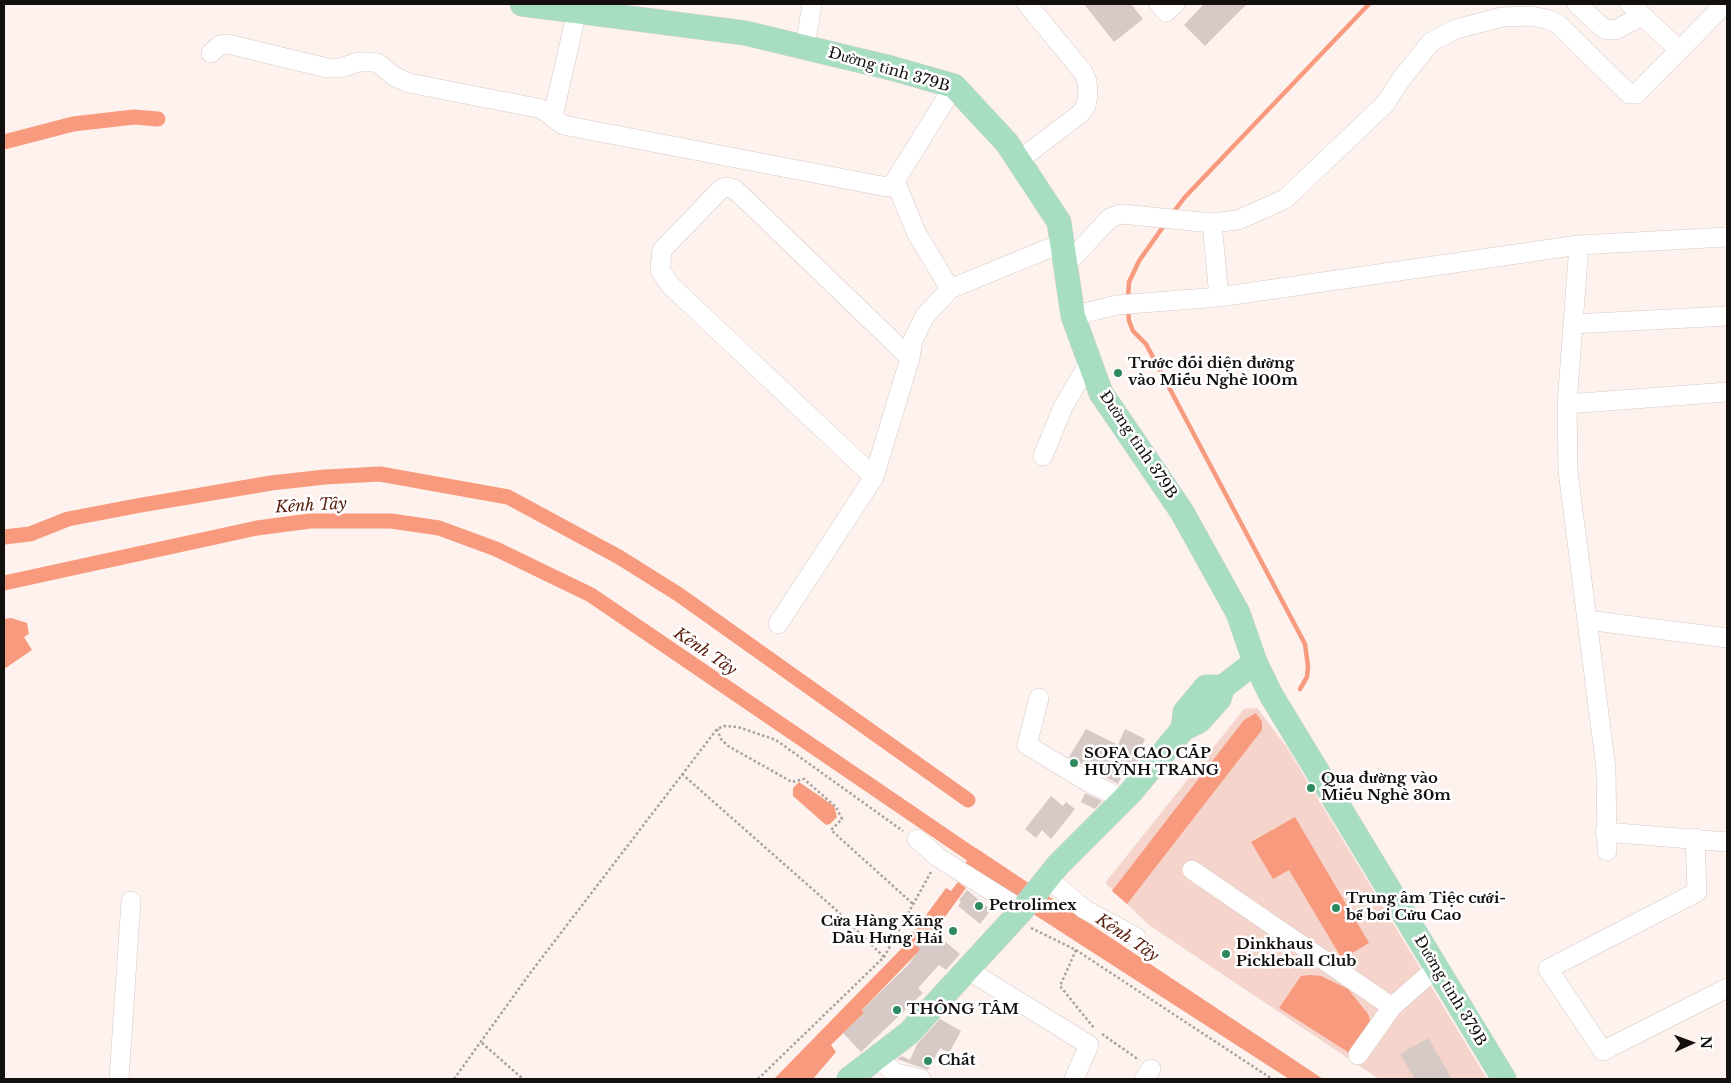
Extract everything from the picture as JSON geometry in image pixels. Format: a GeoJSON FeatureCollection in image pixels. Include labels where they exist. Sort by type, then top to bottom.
{"type":"FeatureCollection","features":[{"type":"Feature","properties":{"kind":"main road","name":"Đường tỉnh 379B"},"geometry":{"type":"LineString","coordinates":[[522,4],[745,33],[891,68],[954,86],[1007,143],[1059,222],[1073,316],[1101,393],[1182,512],[1238,613],[1255,662],[1271,695],[1504,1079]]}},
{"type":"Feature","properties":{"kind":"main road"},"geometry":{"type":"LineString","coordinates":[[849,1079],[909,1033],[1019,913],[1052,882],[1058,865],[1132,792],[1183,729],[1185,712],[1206,687],[1223,687],[1255,662]]}},
{"type":"Feature","properties":{"kind":"street"},"geometry":{"type":"LineString","coordinates":[[805,47],[812,4]]}},
{"type":"Feature","properties":{"kind":"street"},"geometry":{"type":"LineString","coordinates":[[1018,161],[1081,113],[1086,106],[1088,95],[1087,82],[1083,72],[1027,4]]}},
{"type":"Feature","properties":{"kind":"street"},"geometry":{"type":"LineString","coordinates":[[1160,4],[1166,12],[1175,4]]}},
{"type":"Feature","properties":{"kind":"street"},"geometry":{"type":"LineString","coordinates":[[1577,4],[1604,29],[1615,30],[1636,10],[1679,50]]}},
{"type":"Feature","properties":{"kind":"street"},"geometry":{"type":"LineString","coordinates":[[778,624],[874,477],[910,358],[913,340],[925,316],[950,289],[1064,254],[1110,218],[1121,214],[1207,223],[1238,220],[1285,199],[1385,104],[1402,78],[1431,42],[1456,29],[1502,17],[1530,16],[1547,19],[1558,24],[1629,94],[1636,94],[1725,4]]}},
{"type":"Feature","properties":{"kind":"street"},"geometry":{"type":"LineString","coordinates":[[553,116],[577,11]]}},
{"type":"Feature","properties":{"kind":"street"},"geometry":{"type":"LineString","coordinates":[[211,53],[220,46],[228,44],[328,68],[341,68],[358,62],[373,62],[378,63],[395,77],[409,83],[542,108],[563,124],[887,187],[895,181],[954,86]]}},
{"type":"Feature","properties":{"kind":"street"},"geometry":{"type":"LineString","coordinates":[[733,157],[726,187],[662,250],[660,270],[670,285],[874,477]]}},
{"type":"Feature","properties":{"kind":"street"},"geometry":{"type":"LineString","coordinates":[[895,181],[916,232],[950,289]]}},
{"type":"Feature","properties":{"kind":"street"},"geometry":{"type":"LineString","coordinates":[[726,187],[734,189],[743,196],[910,358]]}},
{"type":"Feature","properties":{"kind":"street"},"geometry":{"type":"LineString","coordinates":[[1207,223],[1219,297]]}},
{"type":"Feature","properties":{"kind":"street"},"geometry":{"type":"LineString","coordinates":[[1073,316],[1117,305],[1219,297],[1579,245],[1727,237]]}},
{"type":"Feature","properties":{"kind":"street"},"geometry":{"type":"LineString","coordinates":[[1579,245],[1567,404],[1568,471],[1606,769],[1607,851]]}},
{"type":"Feature","properties":{"kind":"street"},"geometry":{"type":"LineString","coordinates":[[1573,324],[1727,316]]}},
{"type":"Feature","properties":{"kind":"street"},"geometry":{"type":"LineString","coordinates":[[1044,456],[1063,407],[1090,361]]}},
{"type":"Feature","properties":{"kind":"street"},"geometry":{"type":"LineString","coordinates":[[1567,404],[1727,392]]}},
{"type":"Feature","properties":{"kind":"street"},"geometry":{"type":"LineString","coordinates":[[1587,620],[1727,638]]}},
{"type":"Feature","properties":{"kind":"street"},"geometry":{"type":"LineString","coordinates":[[1039,698],[1026,745],[1088,782],[1123,799]]}},
{"type":"Feature","properties":{"kind":"street"},"geometry":{"type":"LineString","coordinates":[[1606,832],[1727,842]]}},
{"type":"Feature","properties":{"kind":"street"},"geometry":{"type":"LineString","coordinates":[[1696,838],[1697,892],[1548,969],[1603,1051],[1727,988]]}},
{"type":"Feature","properties":{"kind":"street"},"geometry":{"type":"LineString","coordinates":[[917,839],[939,858],[1019,913]]}},
{"type":"Feature","properties":{"kind":"street"},"geometry":{"type":"LineString","coordinates":[[1192,870],[1392,1007]]}},
{"type":"Feature","properties":{"kind":"street"},"geometry":{"type":"LineString","coordinates":[[1052,882],[1084,908],[1136,937]]}},
{"type":"Feature","properties":{"kind":"street"},"geometry":{"type":"LineString","coordinates":[[120,1079],[131,901]]}},
{"type":"Feature","properties":{"kind":"street"},"geometry":{"type":"LineString","coordinates":[[1358,1055],[1392,1007],[1436,969]]}},
{"type":"Feature","properties":{"kind":"street"},"geometry":{"type":"LineString","coordinates":[[968,970],[1089,1045],[1074,1079]]}},
{"type":"Feature","properties":{"kind":"street"},"geometry":{"type":"LineString","coordinates":[[877,1058],[896,1073],[921,1079]]}},
{"type":"Feature","properties":{"kind":"path"},"geometry":{"type":"LineString","coordinates":[[454,1079],[482,1043],[531,972],[717,729],[724,726],[738,727],[776,740],[900,830],[917,839]]}},
{"type":"Feature","properties":{"kind":"path"},"geometry":{"type":"LineString","coordinates":[[717,729],[721,738],[728,746],[792,782],[804,779],[836,807],[842,819],[832,830],[914,904]]}},
{"type":"Feature","properties":{"kind":"path"},"geometry":{"type":"LineString","coordinates":[[682,774],[835,909],[884,957]]}},
{"type":"Feature","properties":{"kind":"path"},"geometry":{"type":"LineString","coordinates":[[758,1079],[884,957],[939,858]]}},
{"type":"Feature","properties":{"kind":"path"},"geometry":{"type":"LineString","coordinates":[[1019,913],[1034,931],[1076,950],[1272,1079]]}},
{"type":"Feature","properties":{"kind":"path"},"geometry":{"type":"LineString","coordinates":[[1076,950],[1060,986],[1089,1023],[1148,1074]]}},
{"type":"Feature","properties":{"kind":"path"},"geometry":{"type":"LineString","coordinates":[[482,1043],[523,1079]]}},
{"type":"Feature","properties":{"kind":"shaded area"},"geometry":{"type":"Polygon","coordinates":[[[11,618],[27,623],[29,634],[24,637],[32,650],[4,669],[4,619],[11,618]]]}},
{"type":"Feature","properties":{"kind":"shaded area"},"geometry":{"type":"Polygon","coordinates":[[[1257,708],[1286,746],[1487,1079],[1379,1079],[1149,925],[1105,883],[1244,709],[1257,708]]]}},
{"type":"Feature","properties":{"kind":"shaded area"},"geometry":{"type":"Polygon","coordinates":[[[1256,713],[1262,722],[1262,730],[1127,904],[1112,891],[1244,720],[1256,713]]]}},
{"type":"Feature","properties":{"kind":"shaded area"},"geometry":{"type":"Polygon","coordinates":[[[799,782],[834,806],[837,817],[830,824],[826,825],[793,796],[793,788],[799,782]]]}},
{"type":"Feature","properties":{"kind":"shaded area"},"geometry":{"type":"Polygon","coordinates":[[[1295,817],[1369,943],[1342,959],[1289,870],[1273,879],[1251,842],[1295,817]]]}},
{"type":"Feature","properties":{"kind":"shaded area"},"geometry":{"type":"Polygon","coordinates":[[[976,848],[1323,1079],[1289,1079],[1013,901],[964,865],[976,848]]]}},
{"type":"Feature","properties":{"kind":"shaded area"},"geometry":{"type":"Polygon","coordinates":[[[958,882],[966,888],[934,932],[930,929],[921,949],[862,1010],[864,1013],[831,1045],[836,1052],[813,1079],[774,1079],[901,949],[946,888],[951,891],[958,882]]]}},
{"type":"Feature","properties":{"kind":"shaded area"},"geometry":{"type":"Polygon","coordinates":[[[1301,976],[1321,976],[1348,989],[1368,1014],[1371,1024],[1351,1054],[1279,1008],[1301,976]]]}},
{"type":"Feature","properties":{"kind":"building"},"geometry":{"type":"Polygon","coordinates":[[[1084,4],[1131,4],[1143,19],[1114,42],[1084,4]]]}},
{"type":"Feature","properties":{"kind":"building"},"geometry":{"type":"Polygon","coordinates":[[[1204,4],[1247,4],[1205,46],[1184,25],[1204,4]]]}},
{"type":"Feature","properties":{"kind":"building"},"geometry":{"type":"Polygon","coordinates":[[[1086,729],[1118,745],[1125,729],[1145,739],[1138,755],[1141,756],[1138,761],[1134,766],[1128,763],[1118,784],[1069,757],[1086,729]]]}},
{"type":"Feature","properties":{"kind":"building"},"geometry":{"type":"Polygon","coordinates":[[[1085,793],[1102,801],[1095,809],[1081,802],[1085,793]]]}},
{"type":"Feature","properties":{"kind":"building"},"geometry":{"type":"Polygon","coordinates":[[[1051,796],[1063,806],[1066,802],[1075,809],[1051,839],[1042,830],[1036,838],[1025,829],[1051,796]]]}},
{"type":"Feature","properties":{"kind":"building","name":"Petrolimex"},"geometry":{"type":"Polygon","coordinates":[[[967,890],[991,910],[980,924],[958,906],[961,902],[959,900],[967,890]]]}},
{"type":"Feature","properties":{"kind":"building"},"geometry":{"type":"Polygon","coordinates":[[[930,929],[960,954],[946,970],[939,965],[918,988],[923,993],[861,1052],[843,1033],[864,1013],[862,1010],[908,965],[920,949],[916,945],[930,929]]]}},
{"type":"Feature","properties":{"kind":"building"},"geometry":{"type":"Polygon","coordinates":[[[940,1019],[961,1031],[949,1053],[940,1048],[928,1070],[897,1059],[902,1056],[910,1060],[917,1044],[940,1019]]]}},
{"type":"Feature","properties":{"kind":"building"},"geometry":{"type":"Polygon","coordinates":[[[1428,1038],[1452,1079],[1415,1079],[1400,1054],[1428,1038]]]}},
{"type":"Feature","properties":{"kind":"waterway"},"geometry":{"type":"LineString","coordinates":[[1172,214],[1185,197],[1369,4]]}},
{"type":"Feature","properties":{"kind":"waterway"},"geometry":{"type":"LineString","coordinates":[[4,142],[73,124],[134,117],[158,119]]}},
{"type":"Feature","properties":{"kind":"waterway"},"geometry":{"type":"LineString","coordinates":[[1128,299],[1129,282],[1139,261],[1165,224]]}},
{"type":"Feature","properties":{"kind":"waterway"},"geometry":{"type":"LineString","coordinates":[[1128,309],[1129,321],[1133,331],[1146,344],[1305,644],[1308,666],[1307,677],[1300,689]]}},
{"type":"Feature","properties":{"kind":"waterway"},"geometry":{"type":"LineString","coordinates":[[4,537],[30,534],[68,519],[136,506],[271,483],[325,477],[380,474],[508,497],[619,557],[678,594],[968,800]]}},
{"type":"Feature","properties":{"kind":"waterway","name":"Kênh Tây"},"geometry":{"type":"LineString","coordinates":[[4,583],[257,528],[310,521],[391,521],[439,528],[496,549],[591,595],[987,865]]}},
{"type":"Feature","properties":{"kind":"place","name":"Trước đối diện đường vào Miếu Nghè 100m"},"geometry":{"type":"Point","coordinates":[1118,373]}},
{"type":"Feature","properties":{"kind":"place","name":"SOFA CAO CẤP HUỲNH TRANG"},"geometry":{"type":"Point","coordinates":[1074,763]}},
{"type":"Feature","properties":{"kind":"place","name":"Qua đường vào Miếu Nghè 30m"},"geometry":{"type":"Point","coordinates":[1311,788]}},
{"type":"Feature","properties":{"kind":"place","name":"Petrolimex"},"geometry":{"type":"Point","coordinates":[979,906]}},
{"type":"Feature","properties":{"kind":"place","name":"Trung âm Tiệc cưới- bể bơi Cửu Cao"},"geometry":{"type":"Point","coordinates":[1336,908]}},
{"type":"Feature","properties":{"kind":"place","name":"Cửa Hàng Xăng Dầu Hưng Hải"},"geometry":{"type":"Point","coordinates":[953,931]}},
{"type":"Feature","properties":{"kind":"place","name":"Dinkhaus Pickleball Club"},"geometry":{"type":"Point","coordinates":[1226,954]}},
{"type":"Feature","properties":{"kind":"place","name":"THÔNG TÂM"},"geometry":{"type":"Point","coordinates":[897,1010]}},
{"type":"Feature","properties":{"kind":"place","name":"Chất"},"geometry":{"type":"Point","coordinates":[928,1061]}}]}
